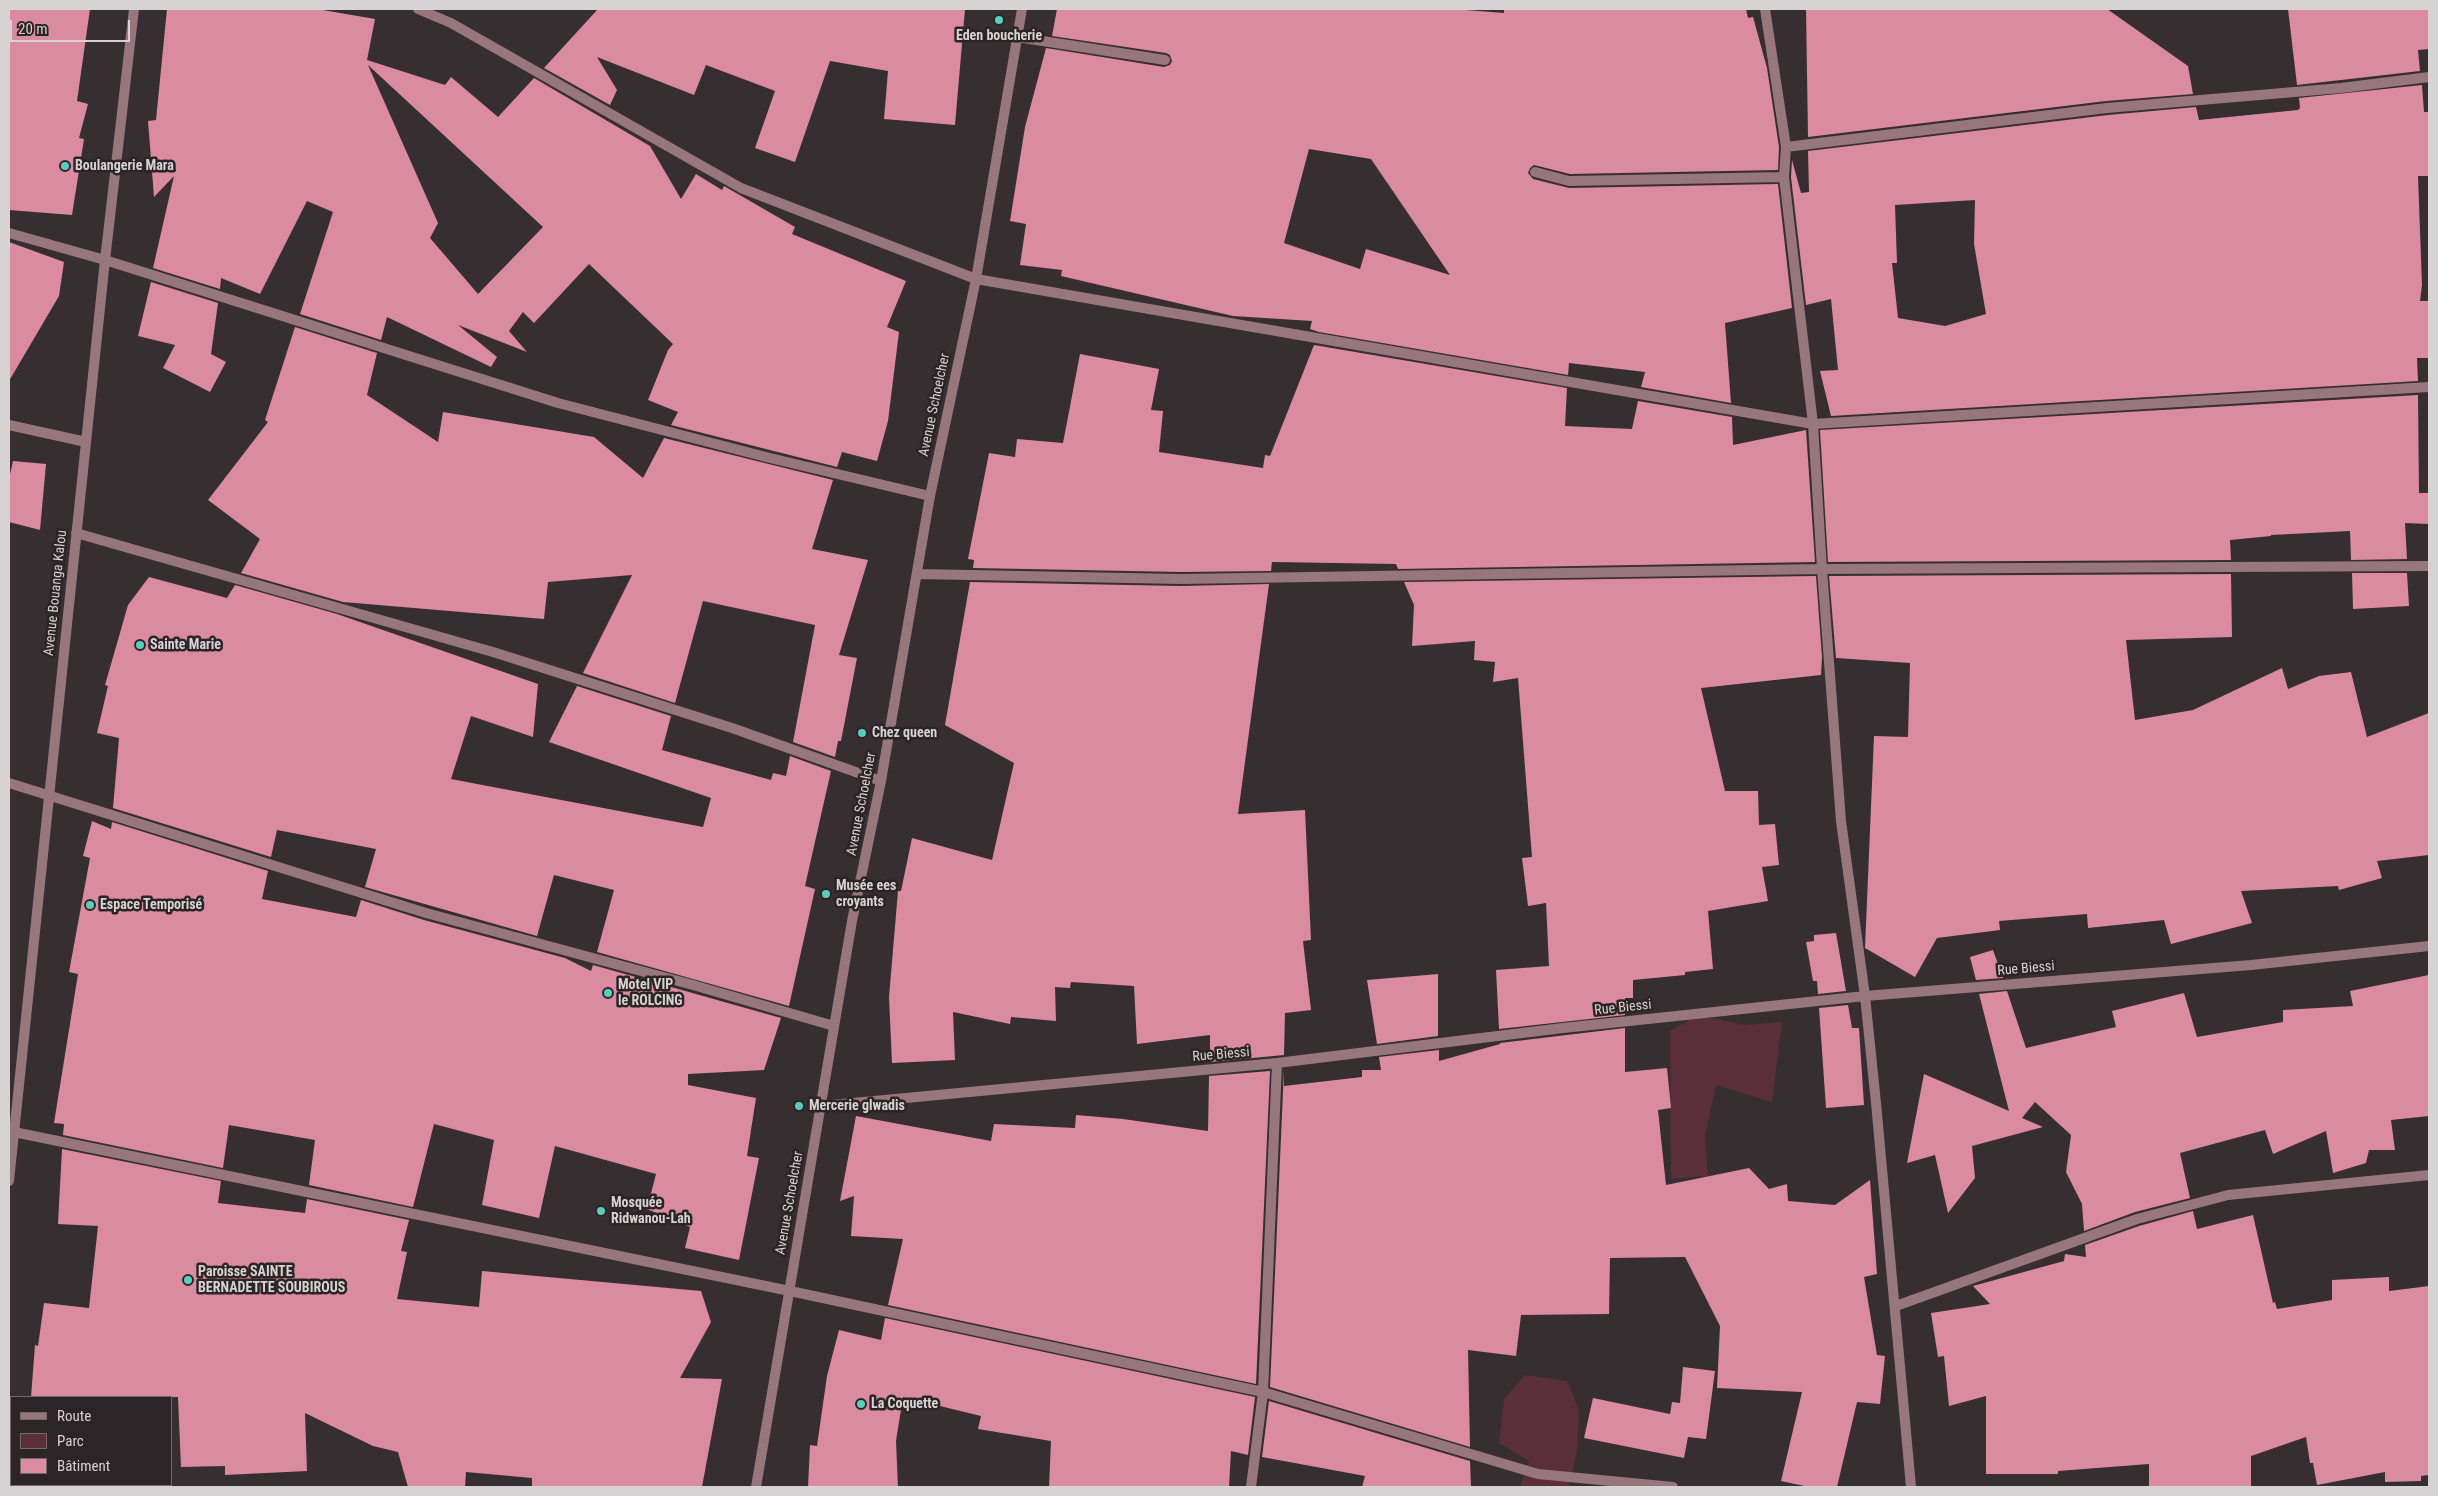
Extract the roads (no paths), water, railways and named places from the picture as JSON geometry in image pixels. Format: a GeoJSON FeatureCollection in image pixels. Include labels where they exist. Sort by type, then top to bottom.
{"type":"FeatureCollection","features":[{"type":"Feature","properties":{"kind":"street","name":"Avenue Bouanga Kalou"},"geometry":{"type":"LineString","coordinates":[[9,1181],[11,1131],[134,9]]}},
{"type":"Feature","properties":{"kind":"street"},"geometry":{"type":"LineString","coordinates":[[418,9],[451,23],[741,188],[976,279],[1813,424],[2429,386]]}},
{"type":"Feature","properties":{"kind":"street","name":"Avenue Schoelcher"},"geometry":{"type":"LineString","coordinates":[[756,1487],[852,921],[882,780],[930,496],[976,279],[1022,9]]}},
{"type":"Feature","properties":{"kind":"street"},"geometry":{"type":"LineString","coordinates":[[1765,9],[1786,147],[1784,177],[1813,424],[1841,821],[1865,996],[1896,1306],[1911,1487]]}},
{"type":"Feature","properties":{"kind":"street"},"geometry":{"type":"LineString","coordinates":[[1018,37],[1165,60]]}},
{"type":"Feature","properties":{"kind":"street"},"geometry":{"type":"LineString","coordinates":[[1786,147],[2107,108],[2341,88],[2429,77]]}},
{"type":"Feature","properties":{"kind":"street"},"geometry":{"type":"LineString","coordinates":[[1536,172],[1569,181],[1784,177]]}},
{"type":"Feature","properties":{"kind":"street"},"geometry":{"type":"LineString","coordinates":[[9,233],[105,260],[558,403],[770,458],[930,496]]}},
{"type":"Feature","properties":{"kind":"street"},"geometry":{"type":"LineString","coordinates":[[9,425],[86,442]]}},
{"type":"Feature","properties":{"kind":"street"},"geometry":{"type":"LineString","coordinates":[[76,533],[493,652],[732,728],[882,780]]}},
{"type":"Feature","properties":{"kind":"street"},"geometry":{"type":"LineString","coordinates":[[917,574],[1181,579],[1822,569],[2429,566]]}},
{"type":"Feature","properties":{"kind":"street"},"geometry":{"type":"LineString","coordinates":[[9,783],[426,914],[693,985],[834,1026]]}},
{"type":"Feature","properties":{"kind":"street","name":"Rue Biessi"},"geometry":{"type":"LineString","coordinates":[[821,1106],[1278,1063],[1573,1027],[1865,996],[2251,965],[2429,946]]}},
{"type":"Feature","properties":{"kind":"street"},"geometry":{"type":"LineString","coordinates":[[1252,1487],[1263,1392],[1278,1063]]}},
{"type":"Feature","properties":{"kind":"street"},"geometry":{"type":"LineString","coordinates":[[11,1131],[790,1290],[1263,1392],[1538,1474],[1673,1487]]}},
{"type":"Feature","properties":{"kind":"street"},"geometry":{"type":"LineString","coordinates":[[1896,1306],[2137,1220],[2228,1195],[2429,1175]]}},
{"type":"Feature","properties":{"kind":"place","name":"Eden boucherie"},"geometry":{"type":"Point","coordinates":[999,20]}},
{"type":"Feature","properties":{"kind":"place","name":"Boulangerie Mara"},"geometry":{"type":"Point","coordinates":[65,166]}},
{"type":"Feature","properties":{"kind":"place","name":"Sainte Marie"},"geometry":{"type":"Point","coordinates":[140,645]}},
{"type":"Feature","properties":{"kind":"place","name":"Chez queen"},"geometry":{"type":"Point","coordinates":[862,733]}},
{"type":"Feature","properties":{"kind":"place","name":"Musée ees croyants"},"geometry":{"type":"Point","coordinates":[826,894]}},
{"type":"Feature","properties":{"kind":"place","name":"Espace Temporisé"},"geometry":{"type":"Point","coordinates":[90,905]}},
{"type":"Feature","properties":{"kind":"place","name":"Motel VIP le ROLCING"},"geometry":{"type":"Point","coordinates":[608,993]}},
{"type":"Feature","properties":{"kind":"place","name":"Mercerie glwadis"},"geometry":{"type":"Point","coordinates":[799,1106]}},
{"type":"Feature","properties":{"kind":"place","name":"Mosquée Ridwanou-Lah"},"geometry":{"type":"Point","coordinates":[601,1211]}},
{"type":"Feature","properties":{"kind":"place","name":"Paroisse SAINTE BERNADETTE SOUBIROUS"},"geometry":{"type":"Point","coordinates":[188,1280]}},
{"type":"Feature","properties":{"kind":"place","name":"La Coquette"},"geometry":{"type":"Point","coordinates":[861,1404]}}]}
